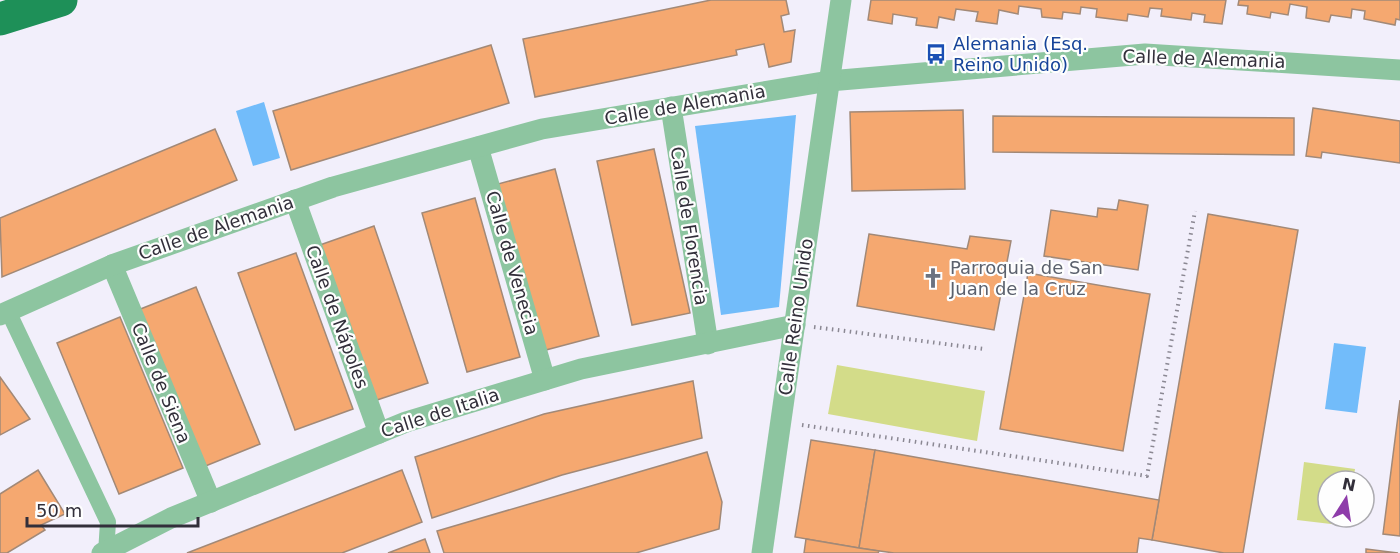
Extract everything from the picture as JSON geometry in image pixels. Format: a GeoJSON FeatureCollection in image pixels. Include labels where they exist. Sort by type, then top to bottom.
{"type":"FeatureCollection","features":[{"type":"Feature","properties":{"kind":"highway"},"geometry":{"type":"LineString","coordinates":[[0,19],[62,0]]}},
{"type":"Feature","properties":{"kind":"street","name":"Calle Reino Unido"},"geometry":{"type":"LineString","coordinates":[[762,553],[841,0]]}},
{"type":"Feature","properties":{"kind":"street","name":"Calle de Alemania"},"geometry":{"type":"LineString","coordinates":[[4,313],[112,265],[333,187],[542,129],[829,81],[1145,54],[1400,70]]}},
{"type":"Feature","properties":{"kind":"street","name":"Calle de Florencia"},"geometry":{"type":"LineString","coordinates":[[671,107],[708,344]]}},
{"type":"Feature","properties":{"kind":"street","name":"Calle de Venecia"},"geometry":{"type":"LineString","coordinates":[[478,147],[545,380]]}},
{"type":"Feature","properties":{"kind":"street","name":"Calle de Nápoles"},"geometry":{"type":"LineString","coordinates":[[295,200],[379,433]]}},
{"type":"Feature","properties":{"kind":"street","name":"Calle de Siena"},"geometry":{"type":"LineString","coordinates":[[112,265],[210,502]]}},
{"type":"Feature","properties":{"kind":"street"},"geometry":{"type":"LineString","coordinates":[[4,313],[108,522],[105,552]]}},
{"type":"Feature","properties":{"kind":"street","name":"Calle de Italia"},"geometry":{"type":"LineString","coordinates":[[105,552],[210,502],[406,422],[581,369],[795,325]]}},
{"type":"Feature","properties":{"kind":"path"},"geometry":{"type":"LineString","coordinates":[[781,422],[1147,476],[1195,211]]}},
{"type":"Feature","properties":{"kind":"path"},"geometry":{"type":"LineString","coordinates":[[795,325],[984,349]]}},
{"type":"Feature","properties":{"kind":"green space"},"geometry":{"type":"Polygon","coordinates":[[[837,365],[985,391],[977,441],[828,414],[837,365]]]}},
{"type":"Feature","properties":{"kind":"green space"},"geometry":{"type":"Polygon","coordinates":[[[1304,462],[1355,469],[1316,469],[1316,522],[1297,520],[1304,462]]]}},
{"type":"Feature","properties":{"kind":"water"},"geometry":{"type":"Polygon","coordinates":[[[264,102],[280,158],[253,166],[236,111],[264,102]]]}},
{"type":"Feature","properties":{"kind":"water"},"geometry":{"type":"Polygon","coordinates":[[[796,115],[779,307],[721,315],[695,126],[796,115]]]}},
{"type":"Feature","properties":{"kind":"water"},"geometry":{"type":"Polygon","coordinates":[[[1334,343],[1366,347],[1357,413],[1325,409],[1334,343]]]}},
{"type":"Feature","properties":{"kind":"building"},"geometry":{"type":"Polygon","coordinates":[[[711,0],[786,0],[789,14],[781,16],[784,32],[795,30],[791,62],[769,67],[764,44],[736,50],[737,55],[535,97],[523,39],[711,0]]]}},
{"type":"Feature","properties":{"kind":"building"},"geometry":{"type":"Polygon","coordinates":[[[871,0],[1226,0],[1222,24],[1204,22],[1205,15],[1192,13],[1191,20],[1161,16],[1162,9],[1150,8],[1148,17],[1128,14],[1127,21],[1096,17],[1097,9],[1081,7],[1080,14],[1063,12],[1062,19],[1042,17],[1041,9],[1019,6],[1018,14],[999,10],[997,24],[976,21],[978,12],[956,9],[954,20],[939,17],[937,28],[916,25],[917,18],[893,14],[892,24],[868,20],[871,0]]]}},
{"type":"Feature","properties":{"kind":"building"},"geometry":{"type":"Polygon","coordinates":[[[1239,0],[1400,0],[1400,20],[1396,19],[1395,25],[1364,19],[1365,11],[1352,9],[1351,18],[1331,15],[1329,22],[1306,18],[1307,7],[1290,4],[1288,15],[1271,12],[1270,18],[1247,14],[1248,6],[1238,5],[1239,0]]]}},
{"type":"Feature","properties":{"kind":"building"},"geometry":{"type":"Polygon","coordinates":[[[491,45],[509,103],[291,170],[273,111],[491,45]]]}},
{"type":"Feature","properties":{"kind":"building"},"geometry":{"type":"Polygon","coordinates":[[[1313,108],[1400,121],[1400,163],[1322,152],[1321,158],[1306,156],[1313,108]]]}},
{"type":"Feature","properties":{"kind":"building"},"geometry":{"type":"Polygon","coordinates":[[[963,110],[965,189],[852,191],[850,112],[963,110]]]}},
{"type":"Feature","properties":{"kind":"building"},"geometry":{"type":"Polygon","coordinates":[[[993,116],[1294,118],[1294,155],[993,152],[993,116]]]}},
{"type":"Feature","properties":{"kind":"building"},"geometry":{"type":"Polygon","coordinates":[[[215,129],[237,180],[2,277],[0,218],[215,129]]]}},
{"type":"Feature","properties":{"kind":"building"},"geometry":{"type":"Polygon","coordinates":[[[654,149],[690,313],[632,325],[597,161],[654,149]]]}},
{"type":"Feature","properties":{"kind":"building"},"geometry":{"type":"Polygon","coordinates":[[[555,169],[599,336],[542,351],[498,184],[555,169]]]}},
{"type":"Feature","properties":{"kind":"building"},"geometry":{"type":"Polygon","coordinates":[[[475,198],[520,357],[467,372],[422,213],[475,198]]]}},
{"type":"Feature","properties":{"kind":"building"},"geometry":{"type":"Polygon","coordinates":[[[1119,200],[1148,205],[1138,270],[1044,256],[1051,210],[1097,217],[1098,208],[1117,210],[1119,200]]]}},
{"type":"Feature","properties":{"kind":"building"},"geometry":{"type":"Polygon","coordinates":[[[1208,214],[1298,230],[1243,553],[1224,553],[1152,540],[1208,214]]]}},
{"type":"Feature","properties":{"kind":"building"},"geometry":{"type":"Polygon","coordinates":[[[374,226],[428,383],[371,402],[317,246],[374,226]]]}},
{"type":"Feature","properties":{"kind":"building","name":"Parroquia de San Juan de la Cruz"},"geometry":{"type":"Polygon","coordinates":[[[869,234],[967,249],[970,236],[1011,241],[994,330],[857,306],[869,234]]]}},
{"type":"Feature","properties":{"kind":"building"},"geometry":{"type":"Polygon","coordinates":[[[296,253],[353,409],[295,430],[238,273],[296,253]]]}},
{"type":"Feature","properties":{"kind":"building"},"geometry":{"type":"Polygon","coordinates":[[[1028,273],[1150,294],[1123,451],[1000,429],[1028,273]]]}},
{"type":"Feature","properties":{"kind":"building"},"geometry":{"type":"Polygon","coordinates":[[[196,287],[260,444],[203,467],[138,310],[196,287]]]}},
{"type":"Feature","properties":{"kind":"building"},"geometry":{"type":"Polygon","coordinates":[[[120,317],[183,468],[119,494],[57,343],[120,317]]]}},
{"type":"Feature","properties":{"kind":"building"},"geometry":{"type":"Polygon","coordinates":[[[0,377],[30,419],[0,435],[0,377]]]}},
{"type":"Feature","properties":{"kind":"building"},"geometry":{"type":"Polygon","coordinates":[[[693,381],[702,438],[562,475],[432,518],[415,457],[544,414],[693,381]]]}},
{"type":"Feature","properties":{"kind":"building"},"geometry":{"type":"Polygon","coordinates":[[[1400,400],[1400,536],[1383,534],[1400,400]]]}},
{"type":"Feature","properties":{"kind":"building"},"geometry":{"type":"Polygon","coordinates":[[[811,440],[875,450],[859,548],[795,537],[811,440]]]}},
{"type":"Feature","properties":{"kind":"building"},"geometry":{"type":"Polygon","coordinates":[[[875,450],[1159,500],[1152,540],[1139,538],[1137,553],[894,553],[859,548],[875,450]]]}},
{"type":"Feature","properties":{"kind":"building"},"geometry":{"type":"Polygon","coordinates":[[[707,452],[722,502],[719,529],[636,553],[444,553],[437,531],[707,452]]]}},
{"type":"Feature","properties":{"kind":"building"},"geometry":{"type":"Polygon","coordinates":[[[38,470],[65,514],[41,525],[45,530],[7,553],[0,553],[0,494],[38,470]]]}},
{"type":"Feature","properties":{"kind":"building"},"geometry":{"type":"Polygon","coordinates":[[[402,470],[422,522],[342,553],[187,553],[402,470]]]}},
{"type":"Feature","properties":{"kind":"building"},"geometry":{"type":"Polygon","coordinates":[[[425,539],[430,553],[388,553],[425,539]]]}},
{"type":"Feature","properties":{"kind":"building"},"geometry":{"type":"Polygon","coordinates":[[[806,539],[879,551],[878,553],[804,553],[806,539]]]}},
{"type":"Feature","properties":{"kind":"building"},"geometry":{"type":"Polygon","coordinates":[[[1366,549],[1398,553],[1366,553],[1366,549]]]}},
{"type":"Feature","properties":{"kind":"place","name":"Alemania (Esq. Reino Unido)"},"geometry":{"type":"Point","coordinates":[936,54]}},
{"type":"Feature","properties":{"kind":"place","name":"Parroquia de San Juan de la Cruz"},"geometry":{"type":"Point","coordinates":[933,278]}}]}
